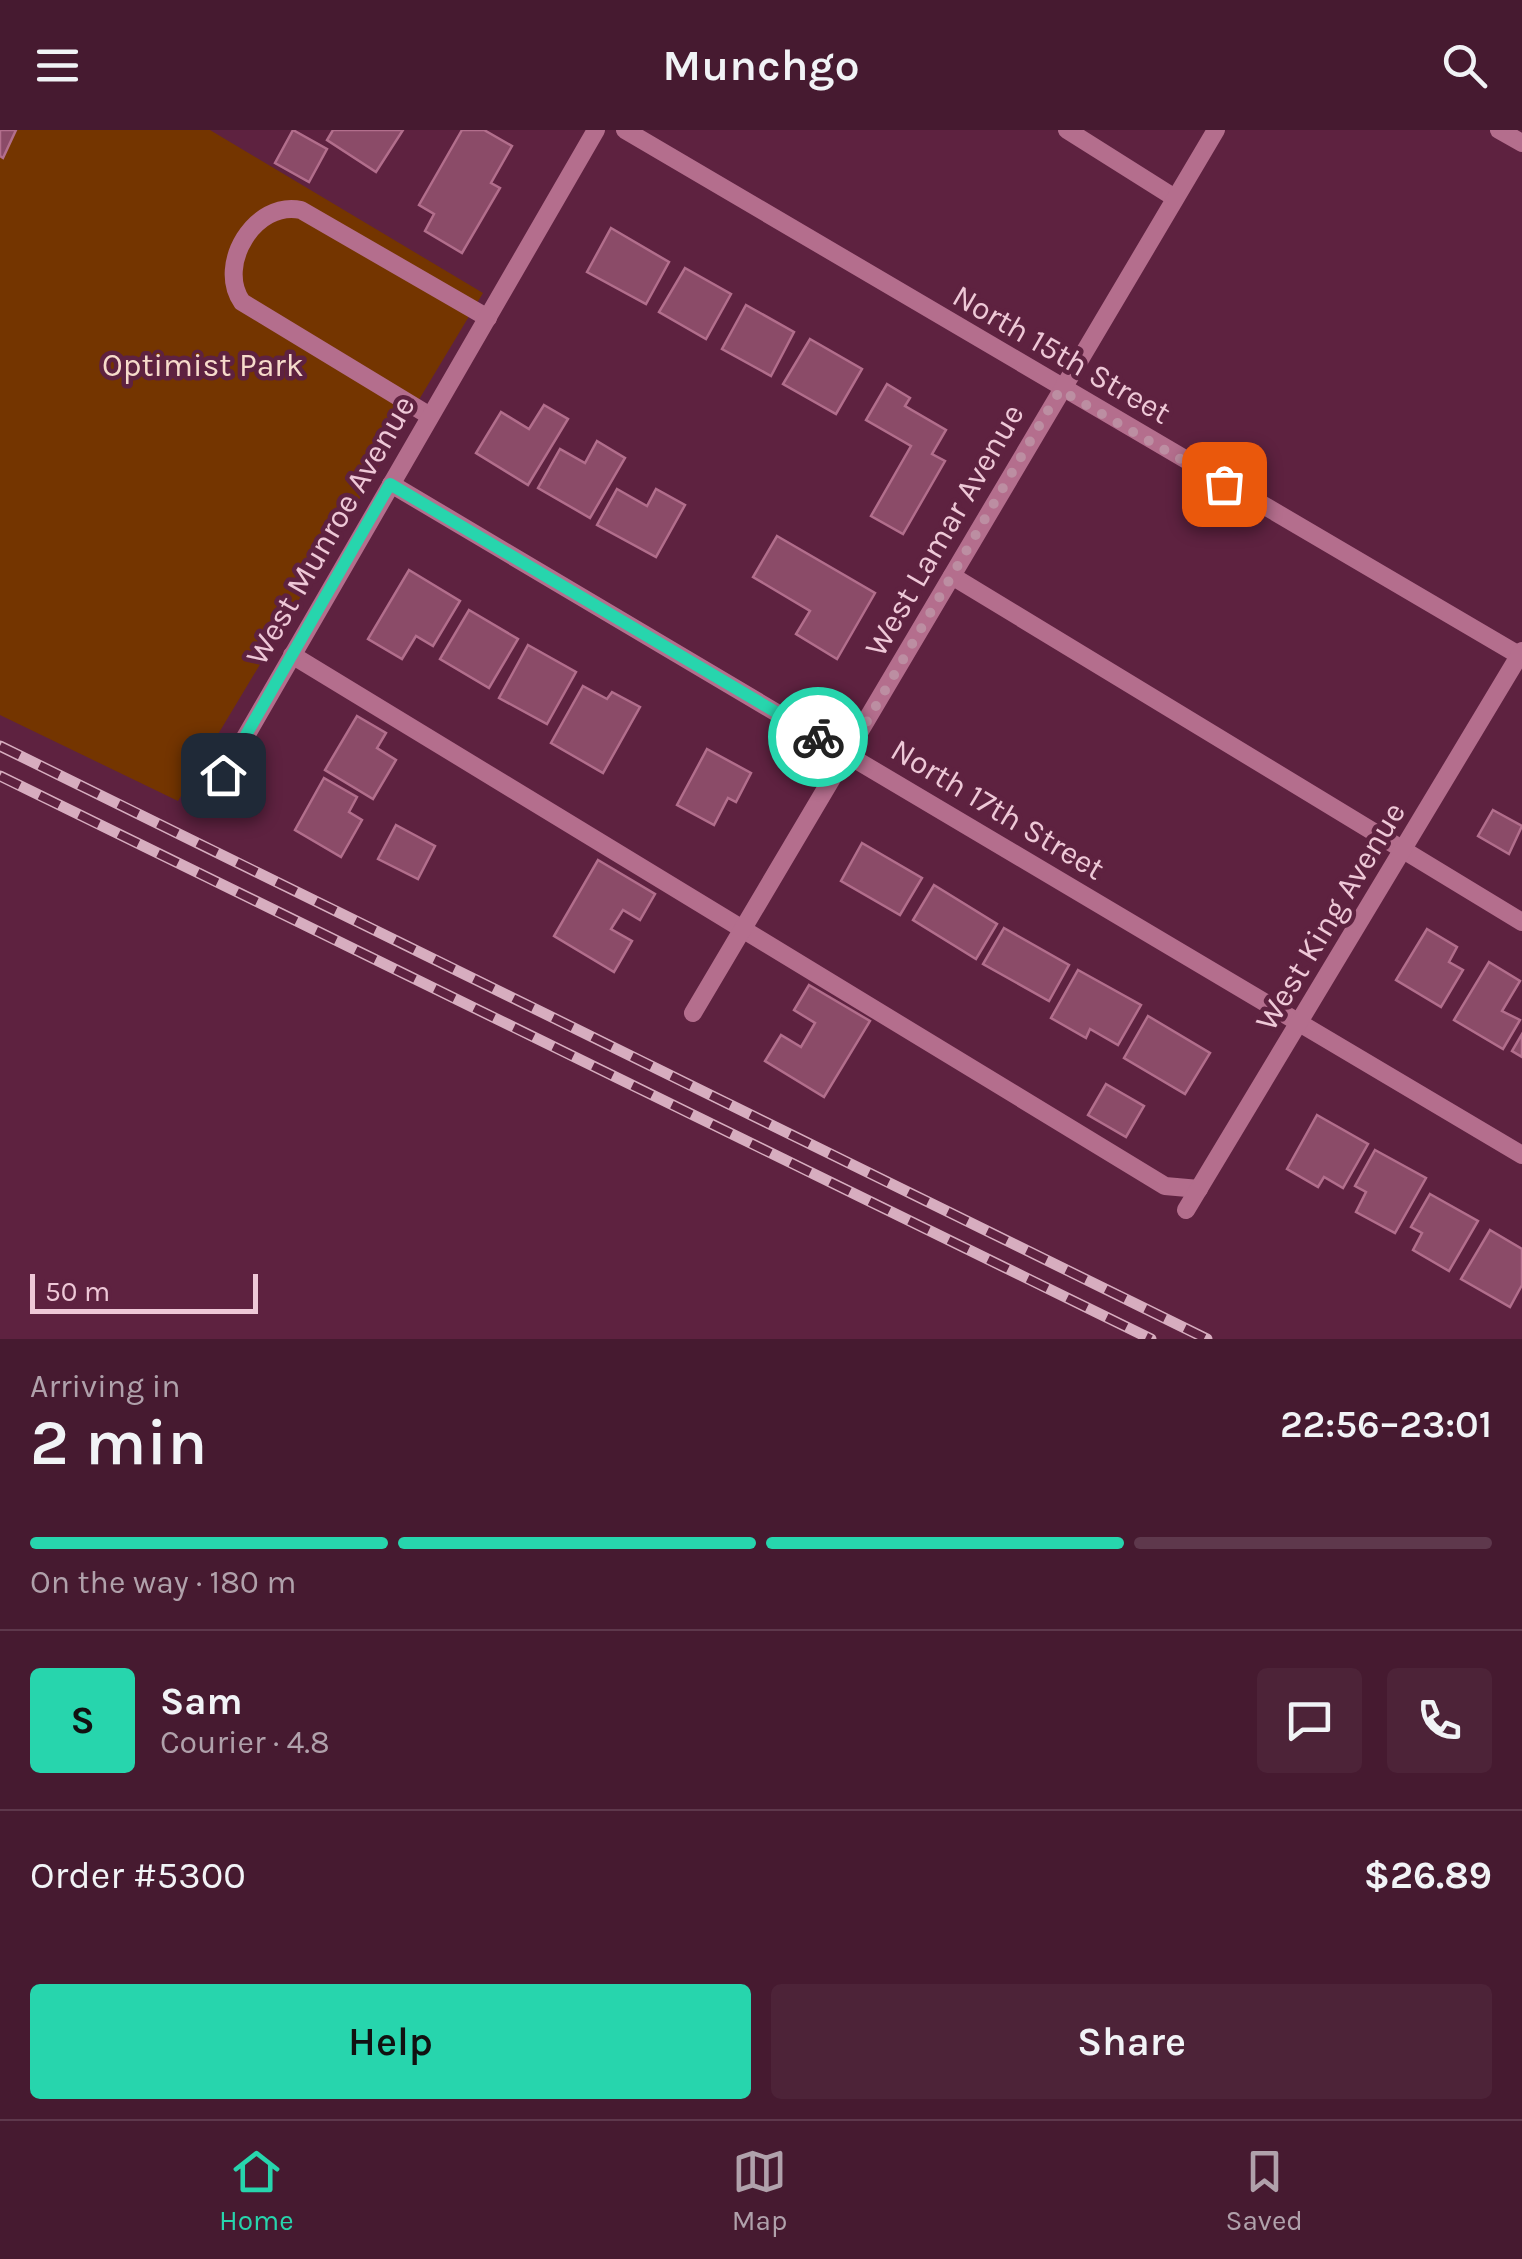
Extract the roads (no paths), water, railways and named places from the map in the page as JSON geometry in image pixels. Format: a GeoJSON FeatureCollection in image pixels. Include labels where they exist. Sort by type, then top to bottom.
{"type":"FeatureCollection","features":[{"type":"Feature","properties":{"kind":"street","name":"West Munroe Avenue"},"geometry":{"type":"LineString","coordinates":[[206,805],[596,130]]}},
{"type":"Feature","properties":{"kind":"street","name":"North 15th Street"},"geometry":{"type":"LineString","coordinates":[[625,130],[1060,390],[1521,655]]}},
{"type":"Feature","properties":{"kind":"street"},"geometry":{"type":"LineString","coordinates":[[1067,130],[1175,198]]}},
{"type":"Feature","properties":{"kind":"street","name":"West Lamar Avenue"},"geometry":{"type":"LineString","coordinates":[[693,1013],[1216,130]]}},
{"type":"Feature","properties":{"kind":"street"},"geometry":{"type":"LineString","coordinates":[[1499,130],[1522,144]]}},
{"type":"Feature","properties":{"kind":"street"},"geometry":{"type":"LineString","coordinates":[[430,416],[242,302],[232,287],[231,273],[256,220],[285,206],[301,210],[488,318]]}},
{"type":"Feature","properties":{"kind":"street","name":"North 17th Street"},"geometry":{"type":"LineString","coordinates":[[390,484],[1522,1155]]}},
{"type":"Feature","properties":{"kind":"street"},"geometry":{"type":"LineString","coordinates":[[952,576],[1522,922]]}},
{"type":"Feature","properties":{"kind":"street"},"geometry":{"type":"LineString","coordinates":[[292,655],[1165,1186],[1199,1189]]}},
{"type":"Feature","properties":{"kind":"street","name":"West King Avenue"},"geometry":{"type":"LineString","coordinates":[[1186,1210],[1521,655]]}},
{"type":"Feature","properties":{"kind":"railway"},"geometry":{"type":"LineString","coordinates":[[0,746],[1207,1339]]}},
{"type":"Feature","properties":{"kind":"railway"},"geometry":{"type":"LineString","coordinates":[[0,776],[1151,1339]]}},
{"type":"Feature","properties":{"kind":"park label","name":"Optimist Park"},"geometry":{"type":"Point","coordinates":[203,365]}}]}
